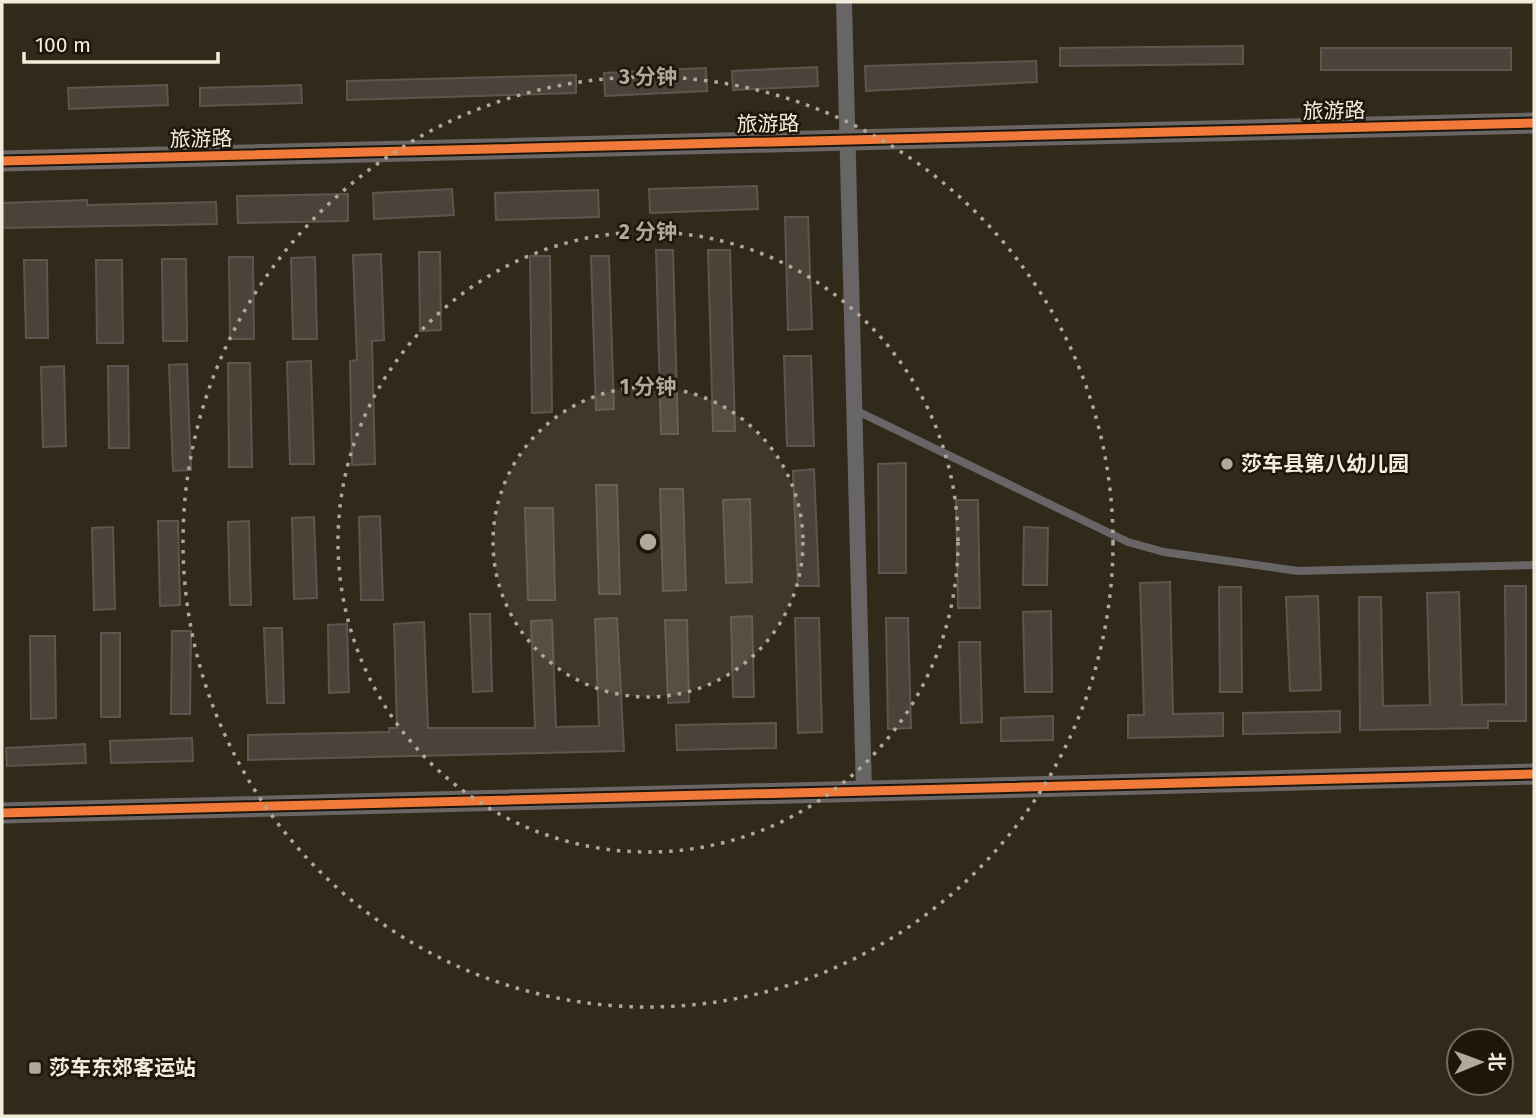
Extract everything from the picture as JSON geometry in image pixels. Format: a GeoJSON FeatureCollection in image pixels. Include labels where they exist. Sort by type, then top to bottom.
{"type":"FeatureCollection","features":[{"type":"Feature","properties":{"kind":"street"},"geometry":{"type":"LineString","coordinates":[[844,2],[864,792]]}},
{"type":"Feature","properties":{"kind":"street","name":"旅游路"},"geometry":{"type":"LineString","coordinates":[[2,161],[1534,123]]}},
{"type":"Feature","properties":{"kind":"street"},"geometry":{"type":"LineString","coordinates":[[2,813],[1534,774]]}},
{"type":"Feature","properties":{"kind":"lane"},"geometry":{"type":"LineString","coordinates":[[855,411],[1128,542],[1164,552],[1298,570],[1534,565]]}},
{"type":"Feature","properties":{"kind":"building"},"geometry":{"type":"Polygon","coordinates":[[[1243,46],[1243,64],[1060,66],[1060,48],[1243,46]]]}},
{"type":"Feature","properties":{"kind":"building"},"geometry":{"type":"Polygon","coordinates":[[[1321,48],[1511,48],[1511,70],[1321,70],[1321,48]]]}},
{"type":"Feature","properties":{"kind":"building"},"geometry":{"type":"Polygon","coordinates":[[[1036,61],[1037,82],[866,91],[865,66],[1036,61]]]}},
{"type":"Feature","properties":{"kind":"building"},"geometry":{"type":"Polygon","coordinates":[[[817,67],[818,86],[733,90],[732,71],[817,67]]]}},
{"type":"Feature","properties":{"kind":"building"},"geometry":{"type":"Polygon","coordinates":[[[706,68],[707,91],[605,96],[604,73],[706,68]]]}},
{"type":"Feature","properties":{"kind":"building"},"geometry":{"type":"Polygon","coordinates":[[[576,75],[576,93],[347,100],[347,81],[576,75]]]}},
{"type":"Feature","properties":{"kind":"building"},"geometry":{"type":"Polygon","coordinates":[[[167,85],[168,105],[69,109],[68,88],[167,85]]]}},
{"type":"Feature","properties":{"kind":"building"},"geometry":{"type":"Polygon","coordinates":[[[301,85],[302,103],[200,106],[200,88],[301,85]]]}},
{"type":"Feature","properties":{"kind":"building"},"geometry":{"type":"Polygon","coordinates":[[[757,186],[758,209],[650,213],[649,189],[757,186]]]}},
{"type":"Feature","properties":{"kind":"building"},"geometry":{"type":"Polygon","coordinates":[[[452,189],[454,215],[374,219],[373,193],[452,189]]]}},
{"type":"Feature","properties":{"kind":"building"},"geometry":{"type":"Polygon","coordinates":[[[598,190],[599,217],[496,220],[495,193],[598,190]]]}},
{"type":"Feature","properties":{"kind":"building"},"geometry":{"type":"Polygon","coordinates":[[[348,194],[348,221],[238,223],[237,196],[348,194]]]}},
{"type":"Feature","properties":{"kind":"building"},"geometry":{"type":"Polygon","coordinates":[[[87,200],[87,205],[216,202],[217,224],[2,228],[2,203],[87,200]]]}},
{"type":"Feature","properties":{"kind":"building"},"geometry":{"type":"Polygon","coordinates":[[[785,217],[808,217],[812,329],[788,330],[785,217]]]}},
{"type":"Feature","properties":{"kind":"building"},"geometry":{"type":"Polygon","coordinates":[[[656,250],[673,250],[678,434],[661,434],[656,250]]]}},
{"type":"Feature","properties":{"kind":"building"},"geometry":{"type":"Polygon","coordinates":[[[708,250],[730,250],[735,431],[713,431],[708,250]]]}},
{"type":"Feature","properties":{"kind":"building"},"geometry":{"type":"Polygon","coordinates":[[[419,252],[440,252],[441,330],[420,331],[419,252]]]}},
{"type":"Feature","properties":{"kind":"building"},"geometry":{"type":"Polygon","coordinates":[[[381,254],[384,340],[372,341],[375,464],[352,465],[350,361],[357,360],[353,255],[381,254]]]}},
{"type":"Feature","properties":{"kind":"building"},"geometry":{"type":"Polygon","coordinates":[[[530,256],[550,256],[552,412],[532,413],[530,256]]]}},
{"type":"Feature","properties":{"kind":"building"},"geometry":{"type":"Polygon","coordinates":[[[591,256],[609,256],[614,409],[596,410],[591,256]]]}},
{"type":"Feature","properties":{"kind":"building"},"geometry":{"type":"Polygon","coordinates":[[[229,257],[253,257],[254,339],[230,339],[229,257]]]}},
{"type":"Feature","properties":{"kind":"building"},"geometry":{"type":"Polygon","coordinates":[[[315,257],[317,339],[293,339],[291,258],[315,257]]]}},
{"type":"Feature","properties":{"kind":"building"},"geometry":{"type":"Polygon","coordinates":[[[162,259],[186,259],[187,341],[163,341],[162,259]]]}},
{"type":"Feature","properties":{"kind":"building"},"geometry":{"type":"Polygon","coordinates":[[[24,260],[47,260],[48,338],[26,338],[24,260]]]}},
{"type":"Feature","properties":{"kind":"building"},"geometry":{"type":"Polygon","coordinates":[[[96,260],[122,260],[123,343],[97,343],[96,260]]]}},
{"type":"Feature","properties":{"kind":"building"},"geometry":{"type":"Polygon","coordinates":[[[784,356],[811,356],[814,446],[787,446],[784,356]]]}},
{"type":"Feature","properties":{"kind":"building"},"geometry":{"type":"Polygon","coordinates":[[[311,361],[314,464],[290,464],[287,362],[311,361]]]}},
{"type":"Feature","properties":{"kind":"building"},"geometry":{"type":"Polygon","coordinates":[[[228,363],[250,363],[252,467],[229,467],[228,363]]]}},
{"type":"Feature","properties":{"kind":"building"},"geometry":{"type":"Polygon","coordinates":[[[187,364],[191,470],[173,471],[169,365],[187,364]]]}},
{"type":"Feature","properties":{"kind":"building"},"geometry":{"type":"Polygon","coordinates":[[[64,366],[66,446],[43,447],[41,367],[64,366]]]}},
{"type":"Feature","properties":{"kind":"building"},"geometry":{"type":"Polygon","coordinates":[[[108,366],[128,366],[129,448],[109,448],[108,366]]]}},
{"type":"Feature","properties":{"kind":"building"},"geometry":{"type":"Polygon","coordinates":[[[906,463],[906,573],[879,573],[878,464],[906,463]]]}},
{"type":"Feature","properties":{"kind":"building"},"geometry":{"type":"Polygon","coordinates":[[[814,469],[819,586],[798,586],[793,471],[814,469]]]}},
{"type":"Feature","properties":{"kind":"building"},"geometry":{"type":"Polygon","coordinates":[[[596,485],[617,485],[620,594],[599,594],[596,485]]]}},
{"type":"Feature","properties":{"kind":"building"},"geometry":{"type":"Polygon","coordinates":[[[660,489],[683,489],[686,590],[663,591],[660,489]]]}},
{"type":"Feature","properties":{"kind":"building"},"geometry":{"type":"Polygon","coordinates":[[[750,499],[752,582],[726,583],[723,500],[750,499]]]}},
{"type":"Feature","properties":{"kind":"building"},"geometry":{"type":"Polygon","coordinates":[[[956,500],[978,500],[980,608],[958,608],[956,500]]]}},
{"type":"Feature","properties":{"kind":"building"},"geometry":{"type":"Polygon","coordinates":[[[525,508],[553,508],[555,600],[528,600],[525,508]]]}},
{"type":"Feature","properties":{"kind":"building"},"geometry":{"type":"Polygon","coordinates":[[[380,516],[383,600],[361,600],[359,517],[380,516]]]}},
{"type":"Feature","properties":{"kind":"building"},"geometry":{"type":"Polygon","coordinates":[[[314,517],[317,598],[294,599],[292,518],[314,517]]]}},
{"type":"Feature","properties":{"kind":"building"},"geometry":{"type":"Polygon","coordinates":[[[158,521],[178,521],[180,605],[160,606],[158,521]]]}},
{"type":"Feature","properties":{"kind":"building"},"geometry":{"type":"Polygon","coordinates":[[[249,521],[251,605],[230,605],[228,522],[249,521]]]}},
{"type":"Feature","properties":{"kind":"building"},"geometry":{"type":"Polygon","coordinates":[[[113,527],[115,609],[94,610],[92,528],[113,527]]]}},
{"type":"Feature","properties":{"kind":"building"},"geometry":{"type":"Polygon","coordinates":[[[1024,527],[1048,528],[1047,585],[1023,585],[1024,527]]]}},
{"type":"Feature","properties":{"kind":"building"},"geometry":{"type":"Polygon","coordinates":[[[1170,582],[1173,714],[1223,713],[1223,736],[1128,738],[1128,715],[1144,715],[1140,583],[1170,582]]]}},
{"type":"Feature","properties":{"kind":"building"},"geometry":{"type":"Polygon","coordinates":[[[1505,586],[1526,586],[1526,721],[1488,721],[1488,728],[1360,730],[1359,597],[1381,597],[1383,706],[1430,705],[1427,593],[1459,592],[1462,705],[1506,704],[1505,586]]]}},
{"type":"Feature","properties":{"kind":"building"},"geometry":{"type":"Polygon","coordinates":[[[1219,587],[1241,587],[1242,692],[1220,692],[1219,587]]]}},
{"type":"Feature","properties":{"kind":"building"},"geometry":{"type":"Polygon","coordinates":[[[1318,596],[1321,690],[1290,691],[1286,597],[1318,596]]]}},
{"type":"Feature","properties":{"kind":"building"},"geometry":{"type":"Polygon","coordinates":[[[1051,611],[1052,692],[1025,692],[1023,612],[1051,611]]]}},
{"type":"Feature","properties":{"kind":"building"},"geometry":{"type":"Polygon","coordinates":[[[470,614],[490,614],[492,691],[473,692],[470,614]]]}},
{"type":"Feature","properties":{"kind":"building"},"geometry":{"type":"Polygon","coordinates":[[[752,616],[754,697],[733,697],[731,617],[752,616]]]}},
{"type":"Feature","properties":{"kind":"building"},"geometry":{"type":"Polygon","coordinates":[[[617,618],[624,751],[248,760],[248,735],[389,732],[389,728],[397,728],[394,624],[424,622],[428,728],[535,728],[531,621],[552,620],[556,727],[599,726],[595,619],[617,618]]]}},
{"type":"Feature","properties":{"kind":"building"},"geometry":{"type":"Polygon","coordinates":[[[795,618],[819,618],[822,732],[798,733],[795,618]]]}},
{"type":"Feature","properties":{"kind":"building"},"geometry":{"type":"Polygon","coordinates":[[[886,618],[908,618],[911,728],[888,729],[886,618]]]}},
{"type":"Feature","properties":{"kind":"building"},"geometry":{"type":"Polygon","coordinates":[[[665,620],[687,620],[689,702],[668,703],[665,620]]]}},
{"type":"Feature","properties":{"kind":"building"},"geometry":{"type":"Polygon","coordinates":[[[347,624],[349,692],[329,693],[328,625],[347,624]]]}},
{"type":"Feature","properties":{"kind":"building"},"geometry":{"type":"Polygon","coordinates":[[[264,628],[282,628],[284,703],[267,703],[264,628]]]}},
{"type":"Feature","properties":{"kind":"building"},"geometry":{"type":"Polygon","coordinates":[[[172,631],[191,631],[190,714],[171,714],[172,631]]]}},
{"type":"Feature","properties":{"kind":"building"},"geometry":{"type":"Polygon","coordinates":[[[101,633],[120,633],[120,717],[101,717],[101,633]]]}},
{"type":"Feature","properties":{"kind":"building"},"geometry":{"type":"Polygon","coordinates":[[[30,636],[55,636],[56,718],[31,719],[30,636]]]}},
{"type":"Feature","properties":{"kind":"building"},"geometry":{"type":"Polygon","coordinates":[[[959,642],[980,642],[982,722],[961,723],[959,642]]]}},
{"type":"Feature","properties":{"kind":"building"},"geometry":{"type":"Polygon","coordinates":[[[1340,711],[1340,732],[1243,734],[1243,713],[1340,711]]]}},
{"type":"Feature","properties":{"kind":"building"},"geometry":{"type":"Polygon","coordinates":[[[1053,716],[1053,740],[1001,741],[1001,718],[1053,716]]]}},
{"type":"Feature","properties":{"kind":"building"},"geometry":{"type":"Polygon","coordinates":[[[776,723],[776,748],[677,750],[676,725],[776,723]]]}},
{"type":"Feature","properties":{"kind":"building"},"geometry":{"type":"Polygon","coordinates":[[[192,738],[193,761],[111,763],[110,741],[192,738]]]}},
{"type":"Feature","properties":{"kind":"building"},"geometry":{"type":"Polygon","coordinates":[[[85,744],[86,763],[7,766],[6,748],[85,744]]]}},
{"type":"Feature","properties":{"kind":"cycle path"},"geometry":{"type":"LineString","coordinates":[[2,161],[1534,123]]}},
{"type":"Feature","properties":{"kind":"cycle path"},"geometry":{"type":"LineString","coordinates":[[2,813],[1534,774]]}},
{"type":"Feature","properties":{"kind":"place","name":"莎车县第八幼儿园"},"geometry":{"type":"Point","coordinates":[1227,464]}},
{"type":"Feature","properties":{"kind":"place","name":"莎车东郊客运站"},"geometry":{"type":"Point","coordinates":[35,1068]}}]}
